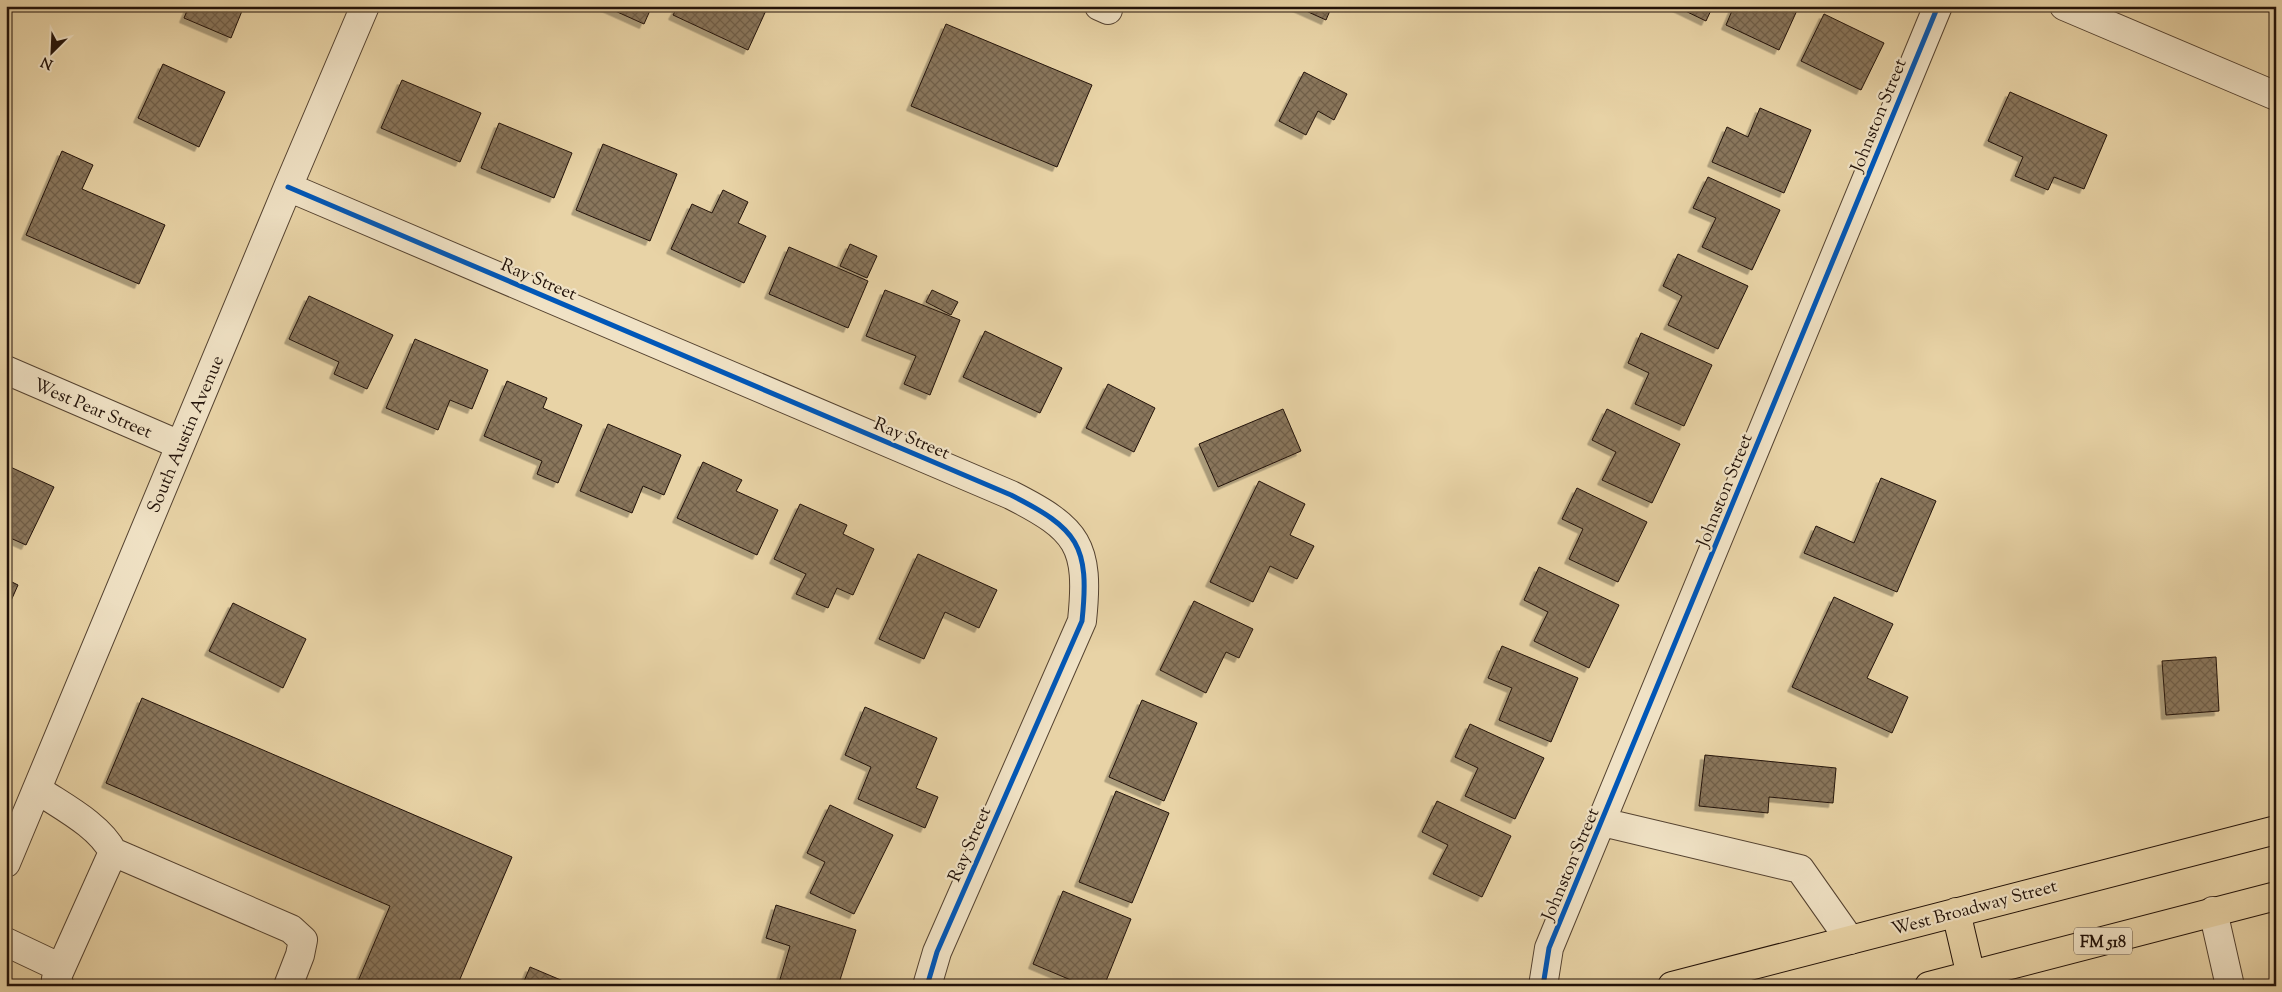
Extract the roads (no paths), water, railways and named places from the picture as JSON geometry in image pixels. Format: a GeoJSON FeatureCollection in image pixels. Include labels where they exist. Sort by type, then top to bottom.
{"type":"FeatureCollection","features":[{"type":"Feature","properties":{"kind":"main road","name":"West Broadway Street"},"geometry":{"type":"LineString","coordinates":[[1672,986],[2276,830]]}},
{"type":"Feature","properties":{"kind":"main road","name":"FM 518"},"geometry":{"type":"LineString","coordinates":[[1929,986],[1972,981],[2213,911],[2276,896]]}},
{"type":"Feature","properties":{"kind":"main road"},"geometry":{"type":"LineString","coordinates":[[1956,912],[1972,981]]}},
{"type":"Feature","properties":{"kind":"street","name":"South Austin Avenue"},"geometry":{"type":"LineString","coordinates":[[6,863],[288,187],[366,6]]}},
{"type":"Feature","properties":{"kind":"street","name":"Johnston Street"},"geometry":{"type":"LineString","coordinates":[[1543,986],[1550,948],[1938,6]]}},
{"type":"Feature","properties":{"kind":"street"},"geometry":{"type":"LineString","coordinates":[[2064,6],[2276,96]]}},
{"type":"Feature","properties":{"kind":"street","name":"Ray Street"},"geometry":{"type":"LineString","coordinates":[[288,187],[1011,495],[1042,511],[1065,529],[1079,548],[1085,570],[1082,621],[937,952],[927,986]]}},
{"type":"Feature","properties":{"kind":"street","name":"West Pear Street"},"geometry":{"type":"LineString","coordinates":[[6,370],[180,445]]}},
{"type":"Feature","properties":{"kind":"street"},"geometry":{"type":"LineString","coordinates":[[38,790],[93,829],[113,852],[291,929],[303,940],[300,955],[288,986]]}},
{"type":"Feature","properties":{"kind":"street"},"geometry":{"type":"LineString","coordinates":[[1602,822],[1800,869],[1850,940]]}},
{"type":"Feature","properties":{"kind":"street"},"geometry":{"type":"LineString","coordinates":[[6,942],[60,977],[113,852]]}},
{"type":"Feature","properties":{"kind":"street"},"geometry":{"type":"LineString","coordinates":[[2213,911],[2230,986]]}}]}
